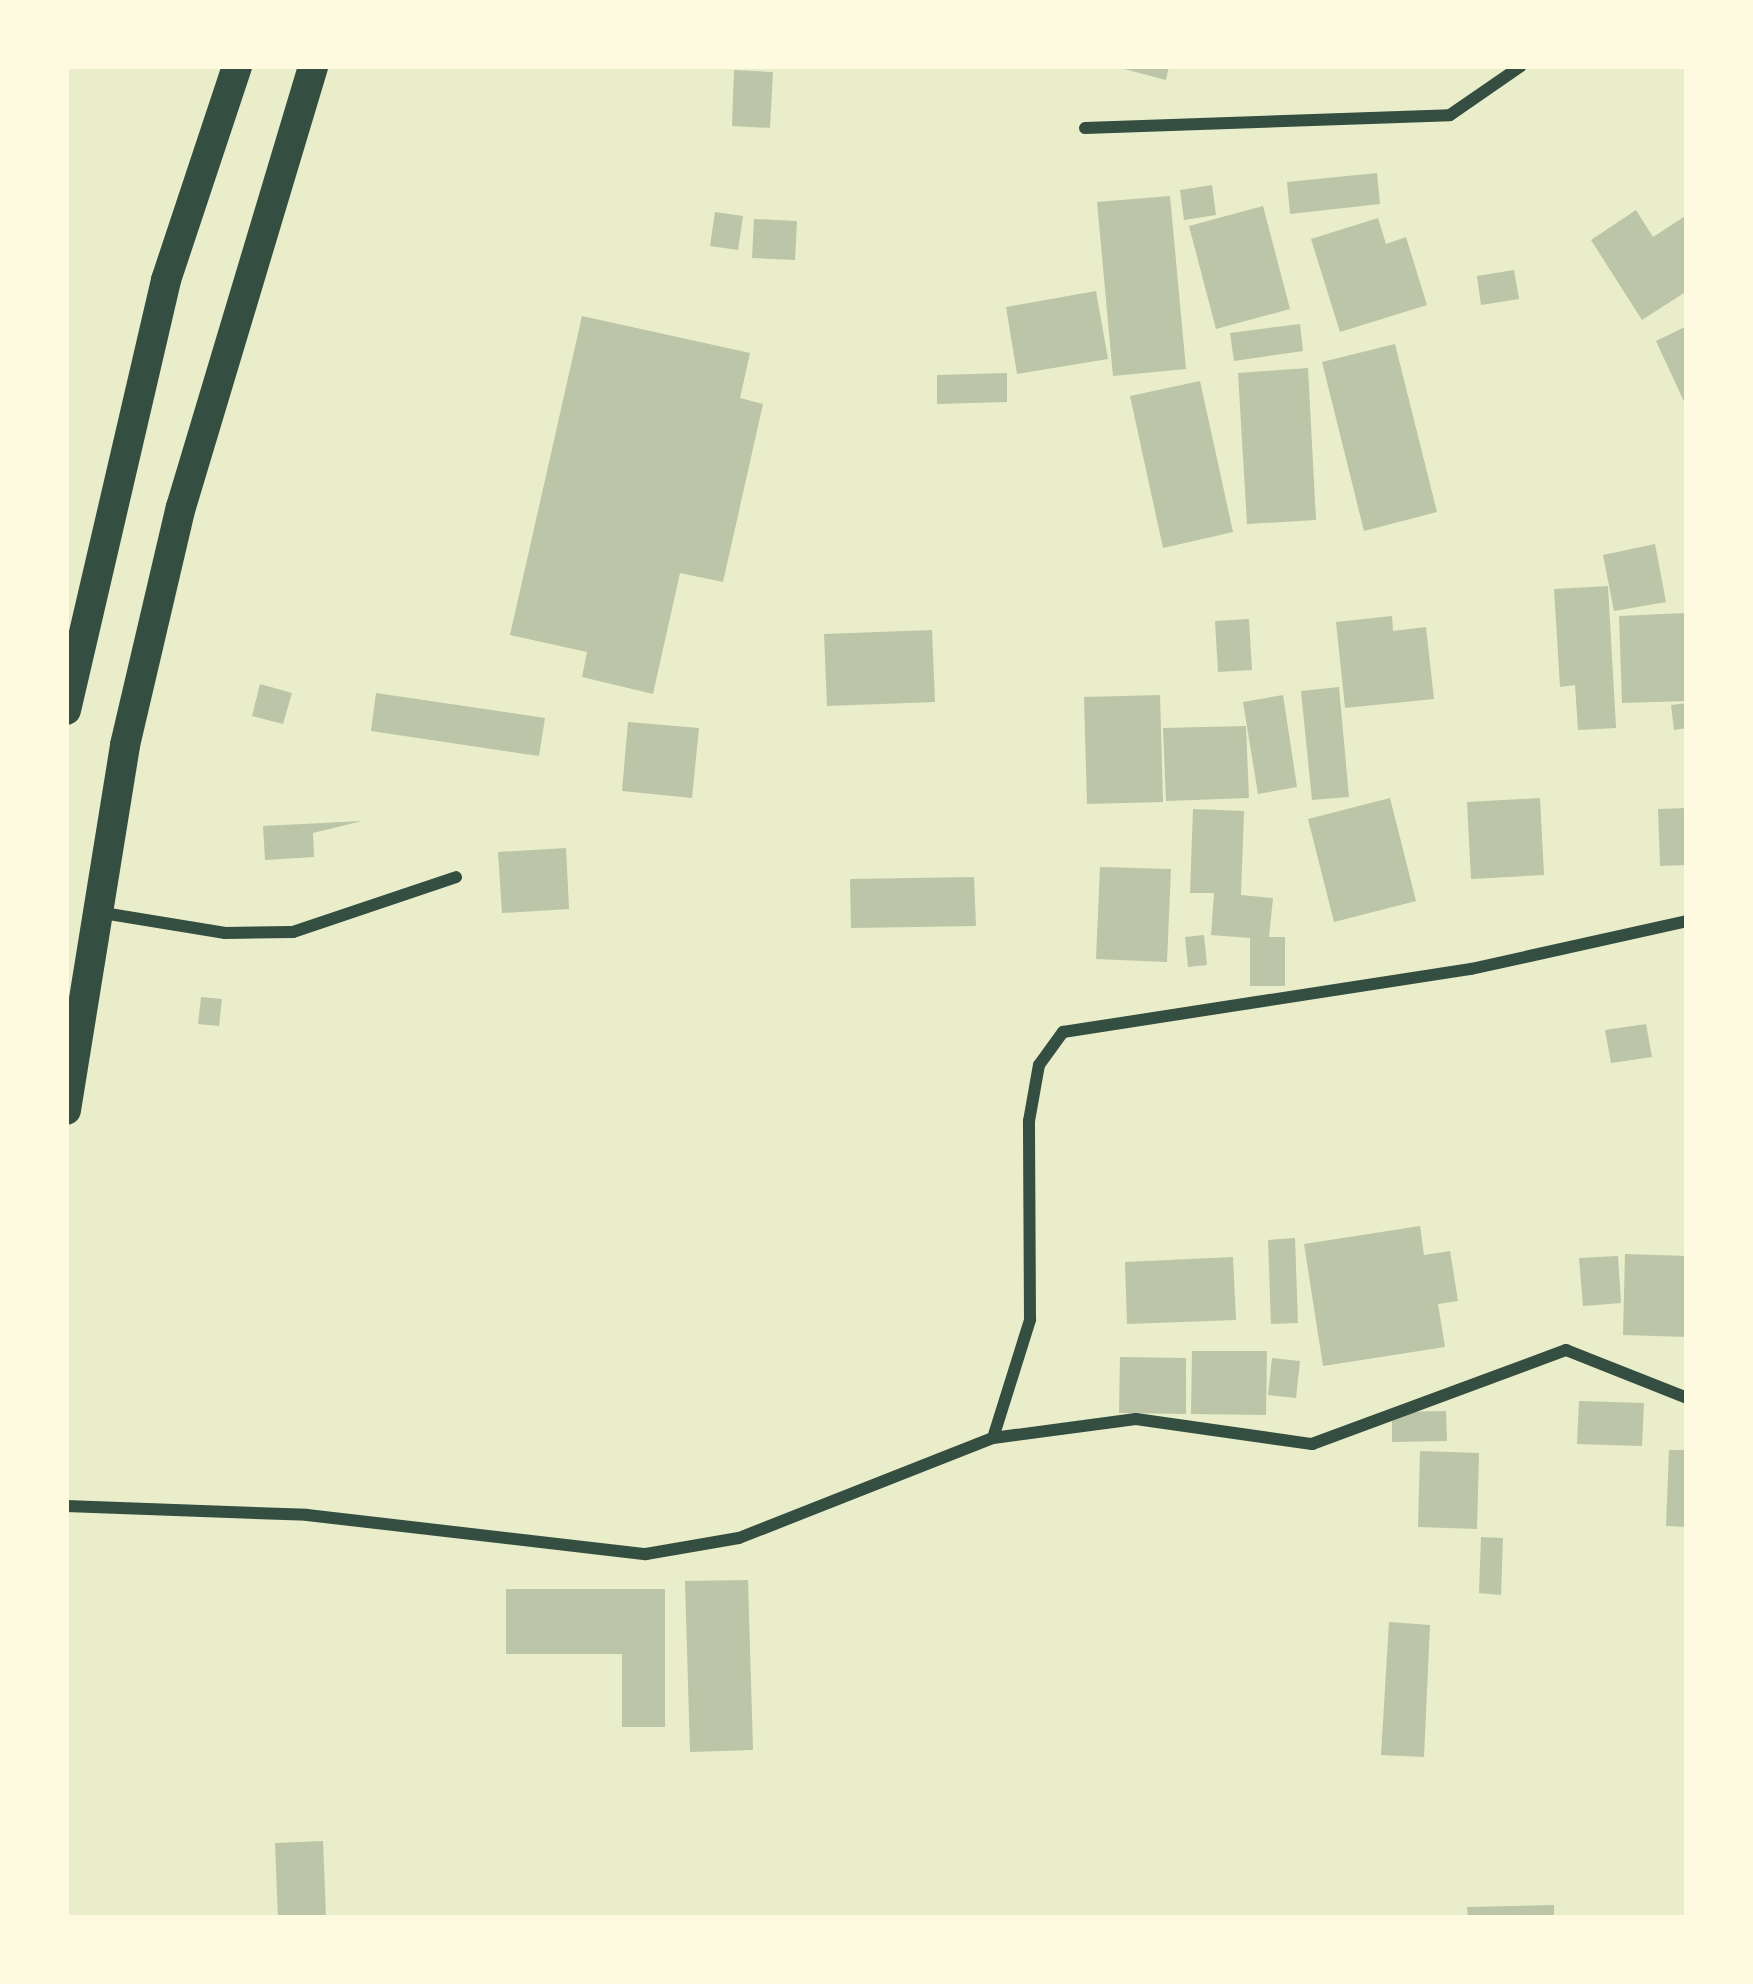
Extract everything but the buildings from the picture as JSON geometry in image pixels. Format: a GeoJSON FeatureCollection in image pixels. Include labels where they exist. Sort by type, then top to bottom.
{"type":"FeatureCollection","features":[{"type":"Feature","properties":{"kind":"highway"},"geometry":{"type":"LineString","coordinates":[[66,710],[77,596],[166,280],[237,66]]}},
{"type":"Feature","properties":{"kind":"highway"},"geometry":{"type":"LineString","coordinates":[[66,1111],[96,912],[181,507],[313,66]]}},
{"type":"Feature","properties":{"kind":"street"},"geometry":{"type":"LineString","coordinates":[[1085,128],[1450,115],[1521,66]]}},
{"type":"Feature","properties":{"kind":"street"},"geometry":{"type":"LineString","coordinates":[[96,912],[225,934],[293,932],[456,878]]}},
{"type":"Feature","properties":{"kind":"street"},"geometry":{"type":"LineString","coordinates":[[993,1438],[1030,1319],[1029,1121],[1039,1066],[1063,1032],[1471,969],[1687,921]]}},
{"type":"Feature","properties":{"kind":"street"},"geometry":{"type":"LineString","coordinates":[[66,1506],[703,1550],[993,1438],[1136,1419],[1312,1444],[1566,1350],[1687,1398]]}}]}
